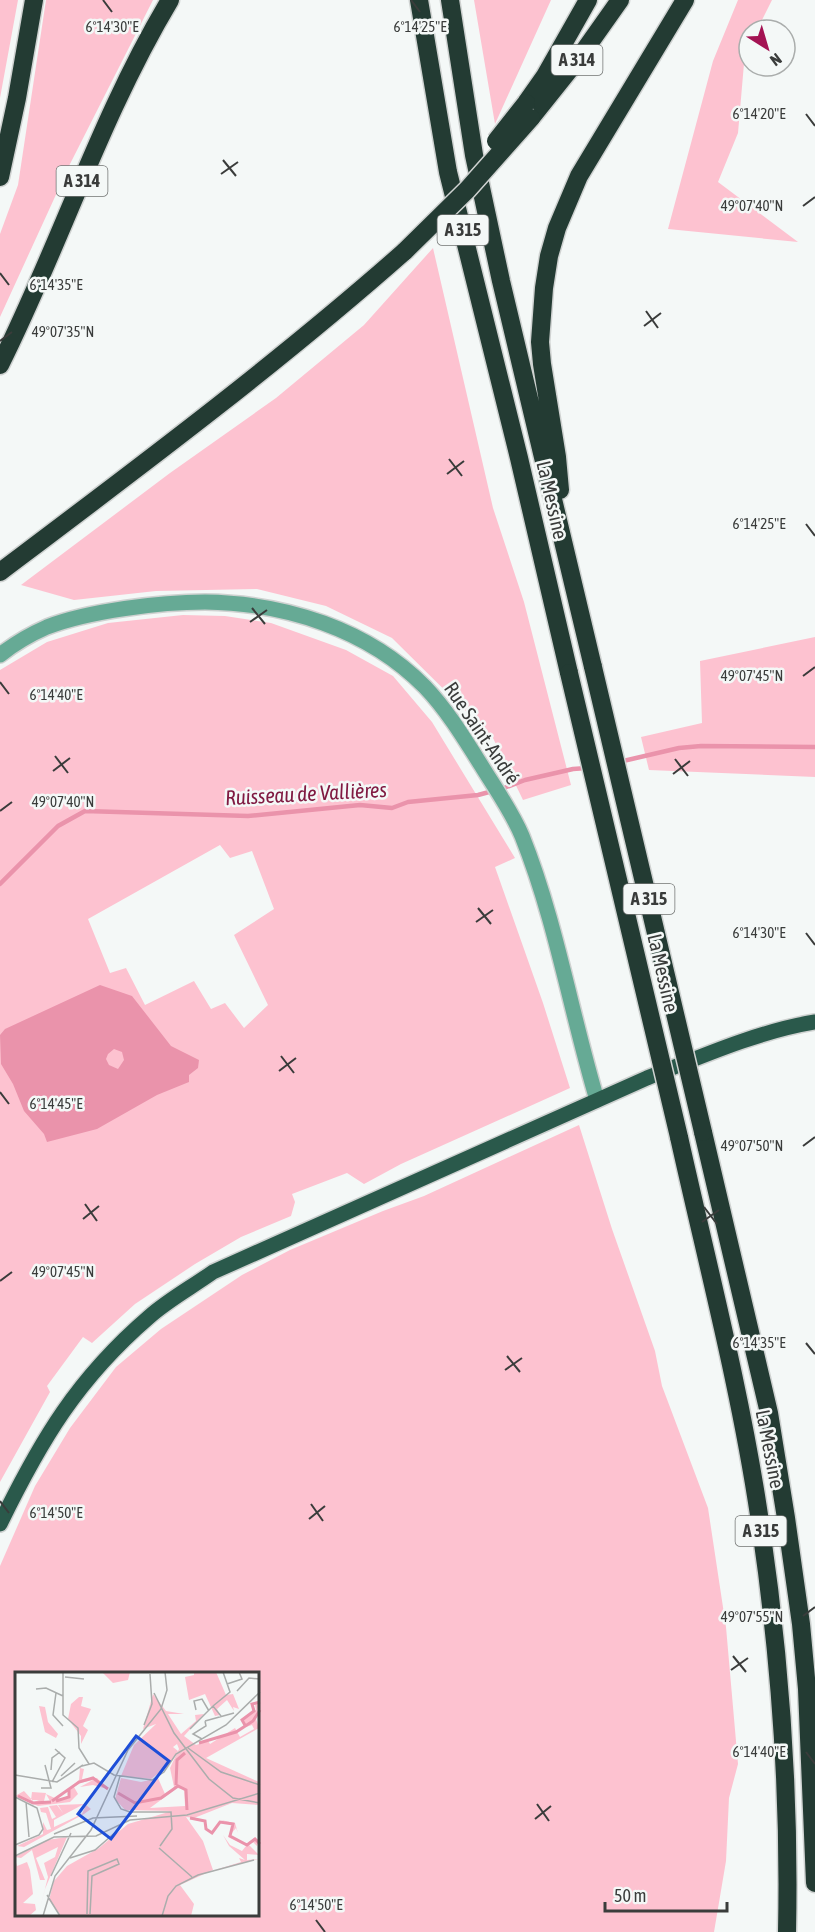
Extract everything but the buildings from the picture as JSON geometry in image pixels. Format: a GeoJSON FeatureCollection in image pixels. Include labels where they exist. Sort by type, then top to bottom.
{"type":"FeatureCollection","features":[{"type":"Feature","properties":{"kind":"highway"},"geometry":{"type":"LineString","coordinates":[[0,177],[34,0]]}},
{"type":"Feature","properties":{"kind":"highway","name":"A 314"},"geometry":{"type":"LineString","coordinates":[[0,365],[111,115],[170,0]]}},
{"type":"Feature","properties":{"kind":"highway","name":"La Messine"},"geometry":{"type":"LineString","coordinates":[[419,0],[448,172],[519,458],[679,1137],[742,1419],[759,1514],[781,1683],[786,1756],[787,1932]]}},
{"type":"Feature","properties":{"kind":"highway","name":"La Messine"},"geometry":{"type":"LineString","coordinates":[[450,0],[476,167],[501,281],[769,1413],[801,1624],[807,1689],[815,1883]]}},
{"type":"Feature","properties":{"kind":"highway"},"geometry":{"type":"LineString","coordinates":[[529,110],[545,76],[588,0]]}},
{"type":"Feature","properties":{"kind":"highway","name":"A 314"},"geometry":{"type":"LineString","coordinates":[[0,572],[183,434],[334,314],[405,245],[467,190],[529,110],[579,58],[620,0]]}},
{"type":"Feature","properties":{"kind":"highway"},"geometry":{"type":"LineString","coordinates":[[567,561],[557,457],[540,342],[549,256],[557,228],[579,176],[685,0]]}},
{"type":"Feature","properties":{"kind":"main road"},"geometry":{"type":"LineString","coordinates":[[0,1524],[25,1472],[68,1403],[119,1344],[151,1315],[213,1272],[597,1100],[703,1056],[761,1036],[815,1022]]}},
{"type":"Feature","properties":{"kind":"street","name":"Rue Saint-André"},"geometry":{"type":"LineString","coordinates":[[0,654],[47,627],[92,615],[188,602],[253,604],[283,611],[351,634],[384,654],[410,674],[439,703],[484,770],[512,818],[529,857],[552,930],[597,1100]]}},
{"type":"Feature","properties":{"kind":"shaded area"},"geometry":{"type":"Polygon","coordinates":[[[0,0],[18,0],[0,98],[0,0]]]}},
{"type":"Feature","properties":{"kind":"shaded area"},"geometry":{"type":"Polygon","coordinates":[[[46,0],[153,0],[70,164],[0,317],[0,234],[18,185],[46,0]]]}},
{"type":"Feature","properties":{"kind":"shaded area"},"geometry":{"type":"Polygon","coordinates":[[[474,0],[551,0],[495,124],[474,0]]]}},
{"type":"Feature","properties":{"kind":"shaded area"},"geometry":{"type":"Polygon","coordinates":[[[738,0],[772,0],[763,18],[737,18],[737,78],[743,78],[738,133],[718,182],[798,242],[668,229],[713,61],[738,0]]]}},
{"type":"Feature","properties":{"kind":"shaded area"},"geometry":{"type":"Polygon","coordinates":[[[433,248],[493,508],[524,602],[571,785],[523,800],[493,738],[392,638],[326,606],[257,589],[156,591],[74,600],[21,585],[170,473],[276,398],[364,325],[433,248]]]}},
{"type":"Feature","properties":{"kind":"shaded area"},"geometry":{"type":"Polygon","coordinates":[[[183,615],[225,616],[271,623],[346,650],[393,676],[432,722],[515,858],[495,867],[570,1088],[401,1164],[364,1184],[347,1173],[292,1194],[295,1202],[291,1216],[241,1237],[195,1264],[135,1304],[92,1343],[83,1337],[47,1386],[50,1392],[0,1482],[0,670],[47,642],[108,623],[183,615]],[[220,845],[88,919],[110,973],[126,968],[145,1005],[194,981],[211,1009],[225,1003],[244,1028],[268,1005],[234,935],[274,909],[252,851],[230,858],[220,845]]]}},
{"type":"Feature","properties":{"kind":"shaded area"},"geometry":{"type":"Polygon","coordinates":[[[815,637],[815,777],[649,770],[641,737],[702,723],[700,661],[815,637]]]}},
{"type":"Feature","properties":{"kind":"shaded area"},"geometry":{"type":"Polygon","coordinates":[[[100,985],[132,996],[171,1046],[199,1060],[198,1068],[189,1075],[189,1082],[157,1095],[97,1129],[47,1142],[44,1134],[24,1111],[13,1084],[1,1064],[0,1035],[5,1029],[100,985]],[[114,1049],[108,1054],[106,1059],[109,1065],[118,1069],[124,1060],[122,1052],[114,1049]]]}},
{"type":"Feature","properties":{"kind":"shaded area"},"geometry":{"type":"Polygon","coordinates":[[[579,1125],[612,1229],[655,1351],[662,1386],[708,1508],[726,1627],[738,1764],[729,1798],[726,1861],[714,1932],[0,1932],[0,1566],[35,1486],[70,1428],[116,1367],[161,1329],[242,1275],[290,1250],[424,1196],[579,1125]]]}},
{"type":"Feature","properties":{"kind":"waterway","name":"Ruisseau de Vallières"},"geometry":{"type":"LineString","coordinates":[[619,762],[679,748],[701,746],[815,747]]}},
{"type":"Feature","properties":{"kind":"waterway","name":"Ruisseau de Vallières"},"geometry":{"type":"LineString","coordinates":[[0,884],[58,826],[85,811],[248,816],[360,805],[392,808],[408,802],[478,795],[525,780],[587,768]]}}]}
